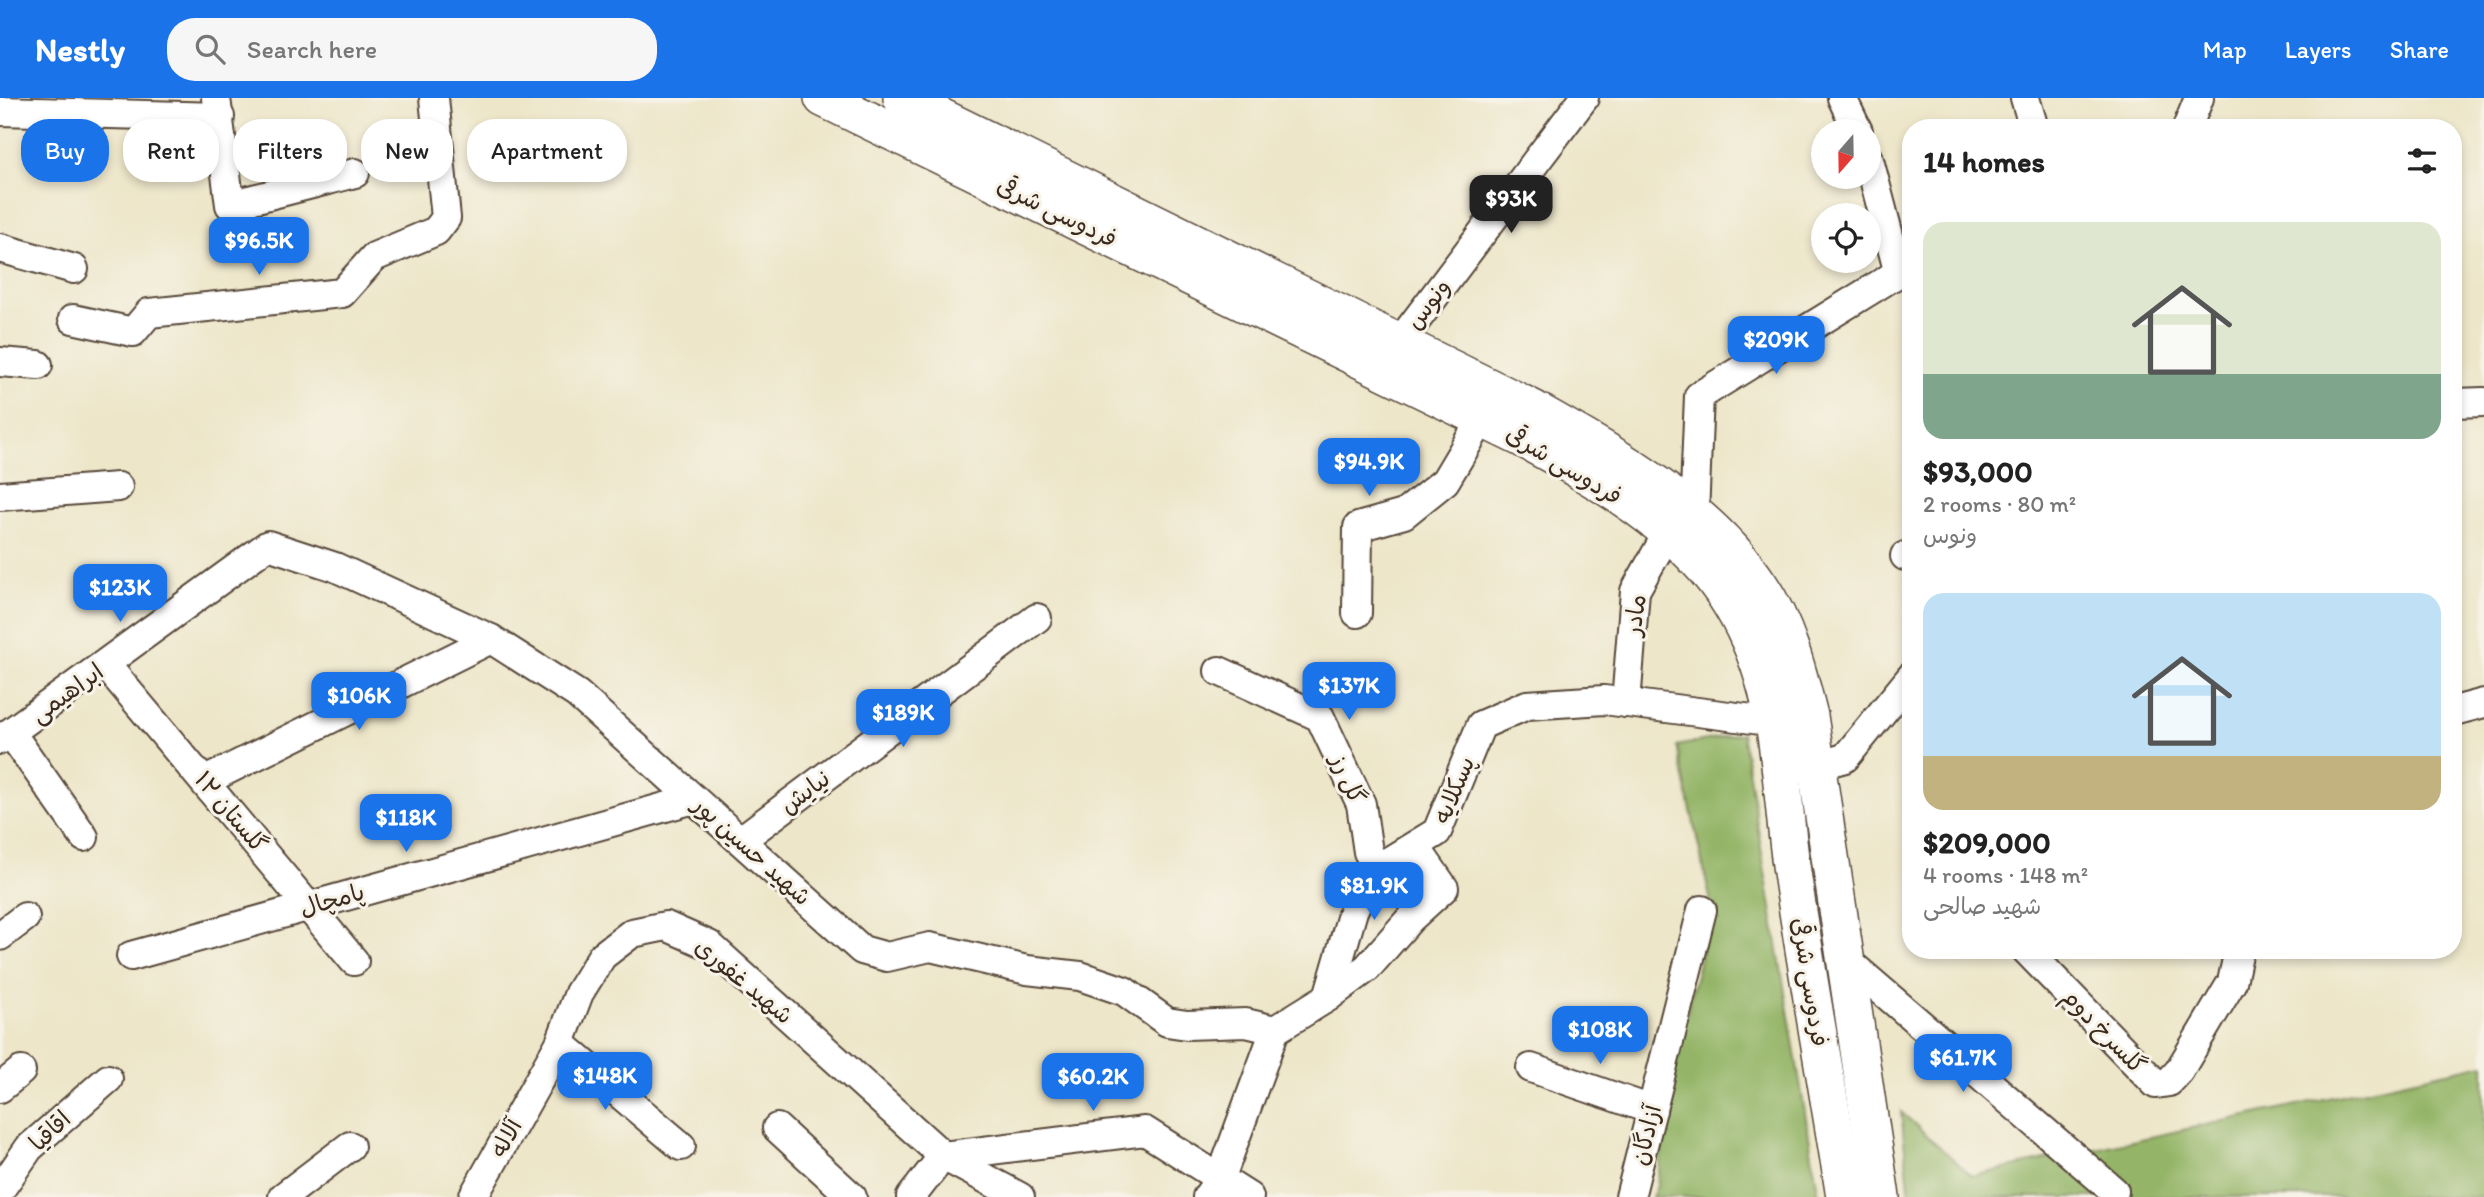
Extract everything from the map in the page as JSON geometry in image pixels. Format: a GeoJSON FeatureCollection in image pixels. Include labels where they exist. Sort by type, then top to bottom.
{"type":"FeatureCollection","features":[{"type":"Feature","properties":{"kind":"main road","name":"فردوسی شرقی"},"geometry":{"type":"LineString","coordinates":[[823,98],[1482,419],[1681,524],[1708,525],[1760,586],[1795,660],[1809,716],[1881,1197]]}},
{"type":"Feature","properties":{"kind":"main road","name":"فردوسی شرقی"},"geometry":{"type":"LineString","coordinates":[[902,98],[1533,409],[1616,456],[1681,524],[1685,548],[1731,605],[1763,672],[1776,722],[1792,870],[1845,1197]]}},
{"type":"Feature","properties":{"kind":"street"},"geometry":{"type":"LineString","coordinates":[[73,319],[133,332],[149,313],[342,293],[374,257],[436,231],[446,218],[434,98]]}},
{"type":"Feature","properties":{"kind":"street","name":"ونوس"},"geometry":{"type":"LineString","coordinates":[[1399,343],[1584,98]]}},
{"type":"Feature","properties":{"kind":"street"},"geometry":{"type":"LineString","coordinates":[[1842,98],[1852,119]]}},
{"type":"Feature","properties":{"kind":"street"},"geometry":{"type":"LineString","coordinates":[[2025,98],[2031,119]]}},
{"type":"Feature","properties":{"kind":"street"},"geometry":{"type":"LineString","coordinates":[[2191,119],[2199,98]]}},
{"type":"Feature","properties":{"kind":"street"},"geometry":{"type":"LineString","coordinates":[[0,111],[218,107],[230,205],[355,173]]}},
{"type":"Feature","properties":{"kind":"street"},"geometry":{"type":"LineString","coordinates":[[1878,189],[1902,261]]}},
{"type":"Feature","properties":{"kind":"street"},"geometry":{"type":"LineString","coordinates":[[0,248],[74,269]]}},
{"type":"Feature","properties":{"kind":"street"},"geometry":{"type":"LineString","coordinates":[[1681,524],[1699,396],[1902,268]]}},
{"type":"Feature","properties":{"kind":"street"},"geometry":{"type":"LineString","coordinates":[[0,362],[38,365]]}},
{"type":"Feature","properties":{"kind":"street"},"geometry":{"type":"LineString","coordinates":[[2462,402],[2484,401]]}},
{"type":"Feature","properties":{"kind":"street"},"geometry":{"type":"LineString","coordinates":[[1357,613],[1358,527],[1404,514],[1445,481],[1482,419]]}},
{"type":"Feature","properties":{"kind":"street"},"geometry":{"type":"LineString","coordinates":[[0,496],[118,487]]}},
{"type":"Feature","properties":{"kind":"street","name":"مادر"},"geometry":{"type":"LineString","coordinates":[[1626,703],[1635,591],[1681,524]]}},
{"type":"Feature","properties":{"kind":"street","name":"شهید حسین پور"},"geometry":{"type":"LineString","coordinates":[[268,545],[335,567],[491,639],[577,694],[862,950],[887,957],[930,947],[1027,970],[1080,976],[1124,991],[1167,1022],[1187,1025],[1246,1023],[1275,1030]]}},
{"type":"Feature","properties":{"kind":"street","name":"ابراهیمی"},"geometry":{"type":"LineString","coordinates":[[5,736],[268,545]]}},
{"type":"Feature","properties":{"kind":"street","name":"نیایش"},"geometry":{"type":"LineString","coordinates":[[741,840],[1037,618]]}},
{"type":"Feature","properties":{"kind":"street"},"geometry":{"type":"LineString","coordinates":[[205,781],[491,639]]}},
{"type":"Feature","properties":{"kind":"street","name":"گلستان ۱۲"},"geometry":{"type":"LineString","coordinates":[[106,665],[354,961]]}},
{"type":"Feature","properties":{"kind":"street","name":"گل رز"},"geometry":{"type":"LineString","coordinates":[[1219,671],[1320,717],[1362,804],[1368,852],[1378,868]]}},
{"type":"Feature","properties":{"kind":"street"},"geometry":{"type":"LineString","coordinates":[[1816,766],[1845,758],[1902,688]]}},
{"type":"Feature","properties":{"kind":"street","name":"پسکلایه"},"geometry":{"type":"LineString","coordinates":[[1328,997],[1353,911],[1365,884],[1378,868],[1437,832],[1481,725],[1527,705],[1604,700],[1776,722]]}},
{"type":"Feature","properties":{"kind":"street"},"geometry":{"type":"LineString","coordinates":[[2462,709],[2484,703]]}},
{"type":"Feature","properties":{"kind":"street"},"geometry":{"type":"LineString","coordinates":[[5,736],[85,837]]}},
{"type":"Feature","properties":{"kind":"street","name":"پامچال"},"geometry":{"type":"LineString","coordinates":[[131,956],[694,799]]}},
{"type":"Feature","properties":{"kind":"street"},"geometry":{"type":"LineString","coordinates":[[1214,1187],[1275,1030],[1328,997],[1367,968],[1409,919],[1444,888],[1415,846]]}},
{"type":"Feature","properties":{"kind":"street","name":"آزادگان"},"geometry":{"type":"LineString","coordinates":[[1630,1197],[1702,910]]}},
{"type":"Feature","properties":{"kind":"street"},"geometry":{"type":"LineString","coordinates":[[0,936],[25,917]]}},
{"type":"Feature","properties":{"kind":"street","name":"شهید غفوری"},"geometry":{"type":"LineString","coordinates":[[560,1043],[579,993],[602,956],[632,933],[666,926],[709,945],[943,1156],[1020,1197]]}},
{"type":"Feature","properties":{"kind":"street"},"geometry":{"type":"LineString","coordinates":[[1845,959],[2114,1191]]}},
{"type":"Feature","properties":{"kind":"street","name":"گلسرخ دوم"},"geometry":{"type":"LineString","coordinates":[[2035,959],[2156,1084],[2169,1082],[2179,1071],[2232,982],[2237,959]]}},
{"type":"Feature","properties":{"kind":"street"},"geometry":{"type":"LineString","coordinates":[[560,1043],[681,1146]]}},
{"type":"Feature","properties":{"kind":"street","name":"آلاله"},"geometry":{"type":"LineString","coordinates":[[486,1192],[560,1043]]}},
{"type":"Feature","properties":{"kind":"street"},"geometry":{"type":"LineString","coordinates":[[1531,1068],[1652,1110]]}},
{"type":"Feature","properties":{"kind":"street","name":"اقاقیا"},"geometry":{"type":"LineString","coordinates":[[0,1189],[29,1148],[108,1079]]}},
{"type":"Feature","properties":{"kind":"street"},"geometry":{"type":"LineString","coordinates":[[777,1128],[852,1197]]}},
{"type":"Feature","properties":{"kind":"street"},"geometry":{"type":"LineString","coordinates":[[911,1197],[943,1156],[1145,1131],[1214,1187],[1249,1197]]}},
{"type":"Feature","properties":{"kind":"street"},"geometry":{"type":"LineString","coordinates":[[283,1197],[350,1146]]}},
{"type":"Feature","properties":{"kind":"green space"},"geometry":{"type":"Polygon","coordinates":[[[1742,733],[1819,1197],[1652,1197],[1657,1186],[1669,1089],[1712,907],[1677,746],[1742,733]]]}},
{"type":"Feature","properties":{"kind":"green space"},"geometry":{"type":"Polygon","coordinates":[[[2484,1064],[2484,1197],[1910,1197],[1901,1112],[1972,1176],[2484,1064]]]}}]}
